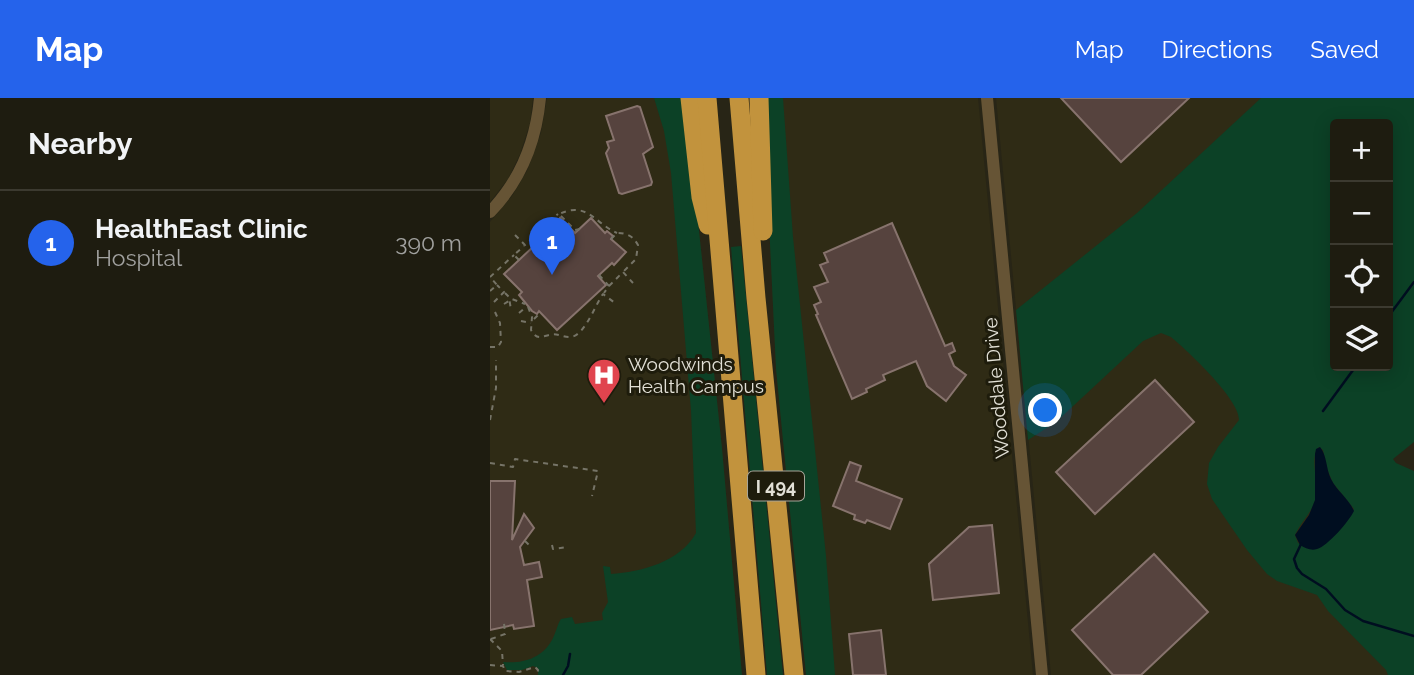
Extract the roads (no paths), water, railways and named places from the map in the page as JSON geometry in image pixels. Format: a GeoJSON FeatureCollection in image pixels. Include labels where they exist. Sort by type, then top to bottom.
{"type":"FeatureCollection","features":[{"type":"Feature","properties":{"kind":"highway"},"geometry":{"type":"LineString","coordinates":[[690,98],[701,197],[722,283]]}},
{"type":"Feature","properties":{"kind":"highway","name":"I 494"},"geometry":{"type":"LineString","coordinates":[[707,98],[756,675]]}},
{"type":"Feature","properties":{"kind":"highway","name":"I 494"},"geometry":{"type":"LineString","coordinates":[[739,98],[794,675]]}},
{"type":"Feature","properties":{"kind":"highway"},"geometry":{"type":"LineString","coordinates":[[756,298],[764,253],[759,98]]}},
{"type":"Feature","properties":{"kind":"street"},"geometry":{"type":"LineString","coordinates":[[490,212],[513,183],[526,159],[540,98]]}},
{"type":"Feature","properties":{"kind":"street","name":"Wooddale Drive"},"geometry":{"type":"LineString","coordinates":[[987,98],[1042,675]]}},
{"type":"Feature","properties":{"kind":"water"},"geometry":{"type":"Polygon","coordinates":[[[1320,447],[1331,479],[1354,511],[1332,538],[1322,547],[1313,550],[1300,545],[1295,535],[1309,515],[1315,500],[1315,454],[1320,447]]]}},
{"type":"Feature","properties":{"kind":"waterway"},"geometry":{"type":"LineString","coordinates":[[1393,310],[1414,282]]}},
{"type":"Feature","properties":{"kind":"waterway"},"geometry":{"type":"LineString","coordinates":[[1323,411],[1352,371]]}},
{"type":"Feature","properties":{"kind":"waterway"},"geometry":{"type":"LineString","coordinates":[[1301,544],[1294,559],[1297,568],[1326,589],[1345,610],[1363,621],[1414,636]]}},
{"type":"Feature","properties":{"kind":"waterway"},"geometry":{"type":"LineString","coordinates":[[563,675],[570,654]]}},
{"type":"Feature","properties":{"kind":"place","name":"HealthEast Clinic"},"geometry":{"type":"Point","coordinates":[552,275]}},
{"type":"Feature","properties":{"kind":"place","name":"Woodwinds Health Campus"},"geometry":{"type":"Point","coordinates":[604,405]}}]}
